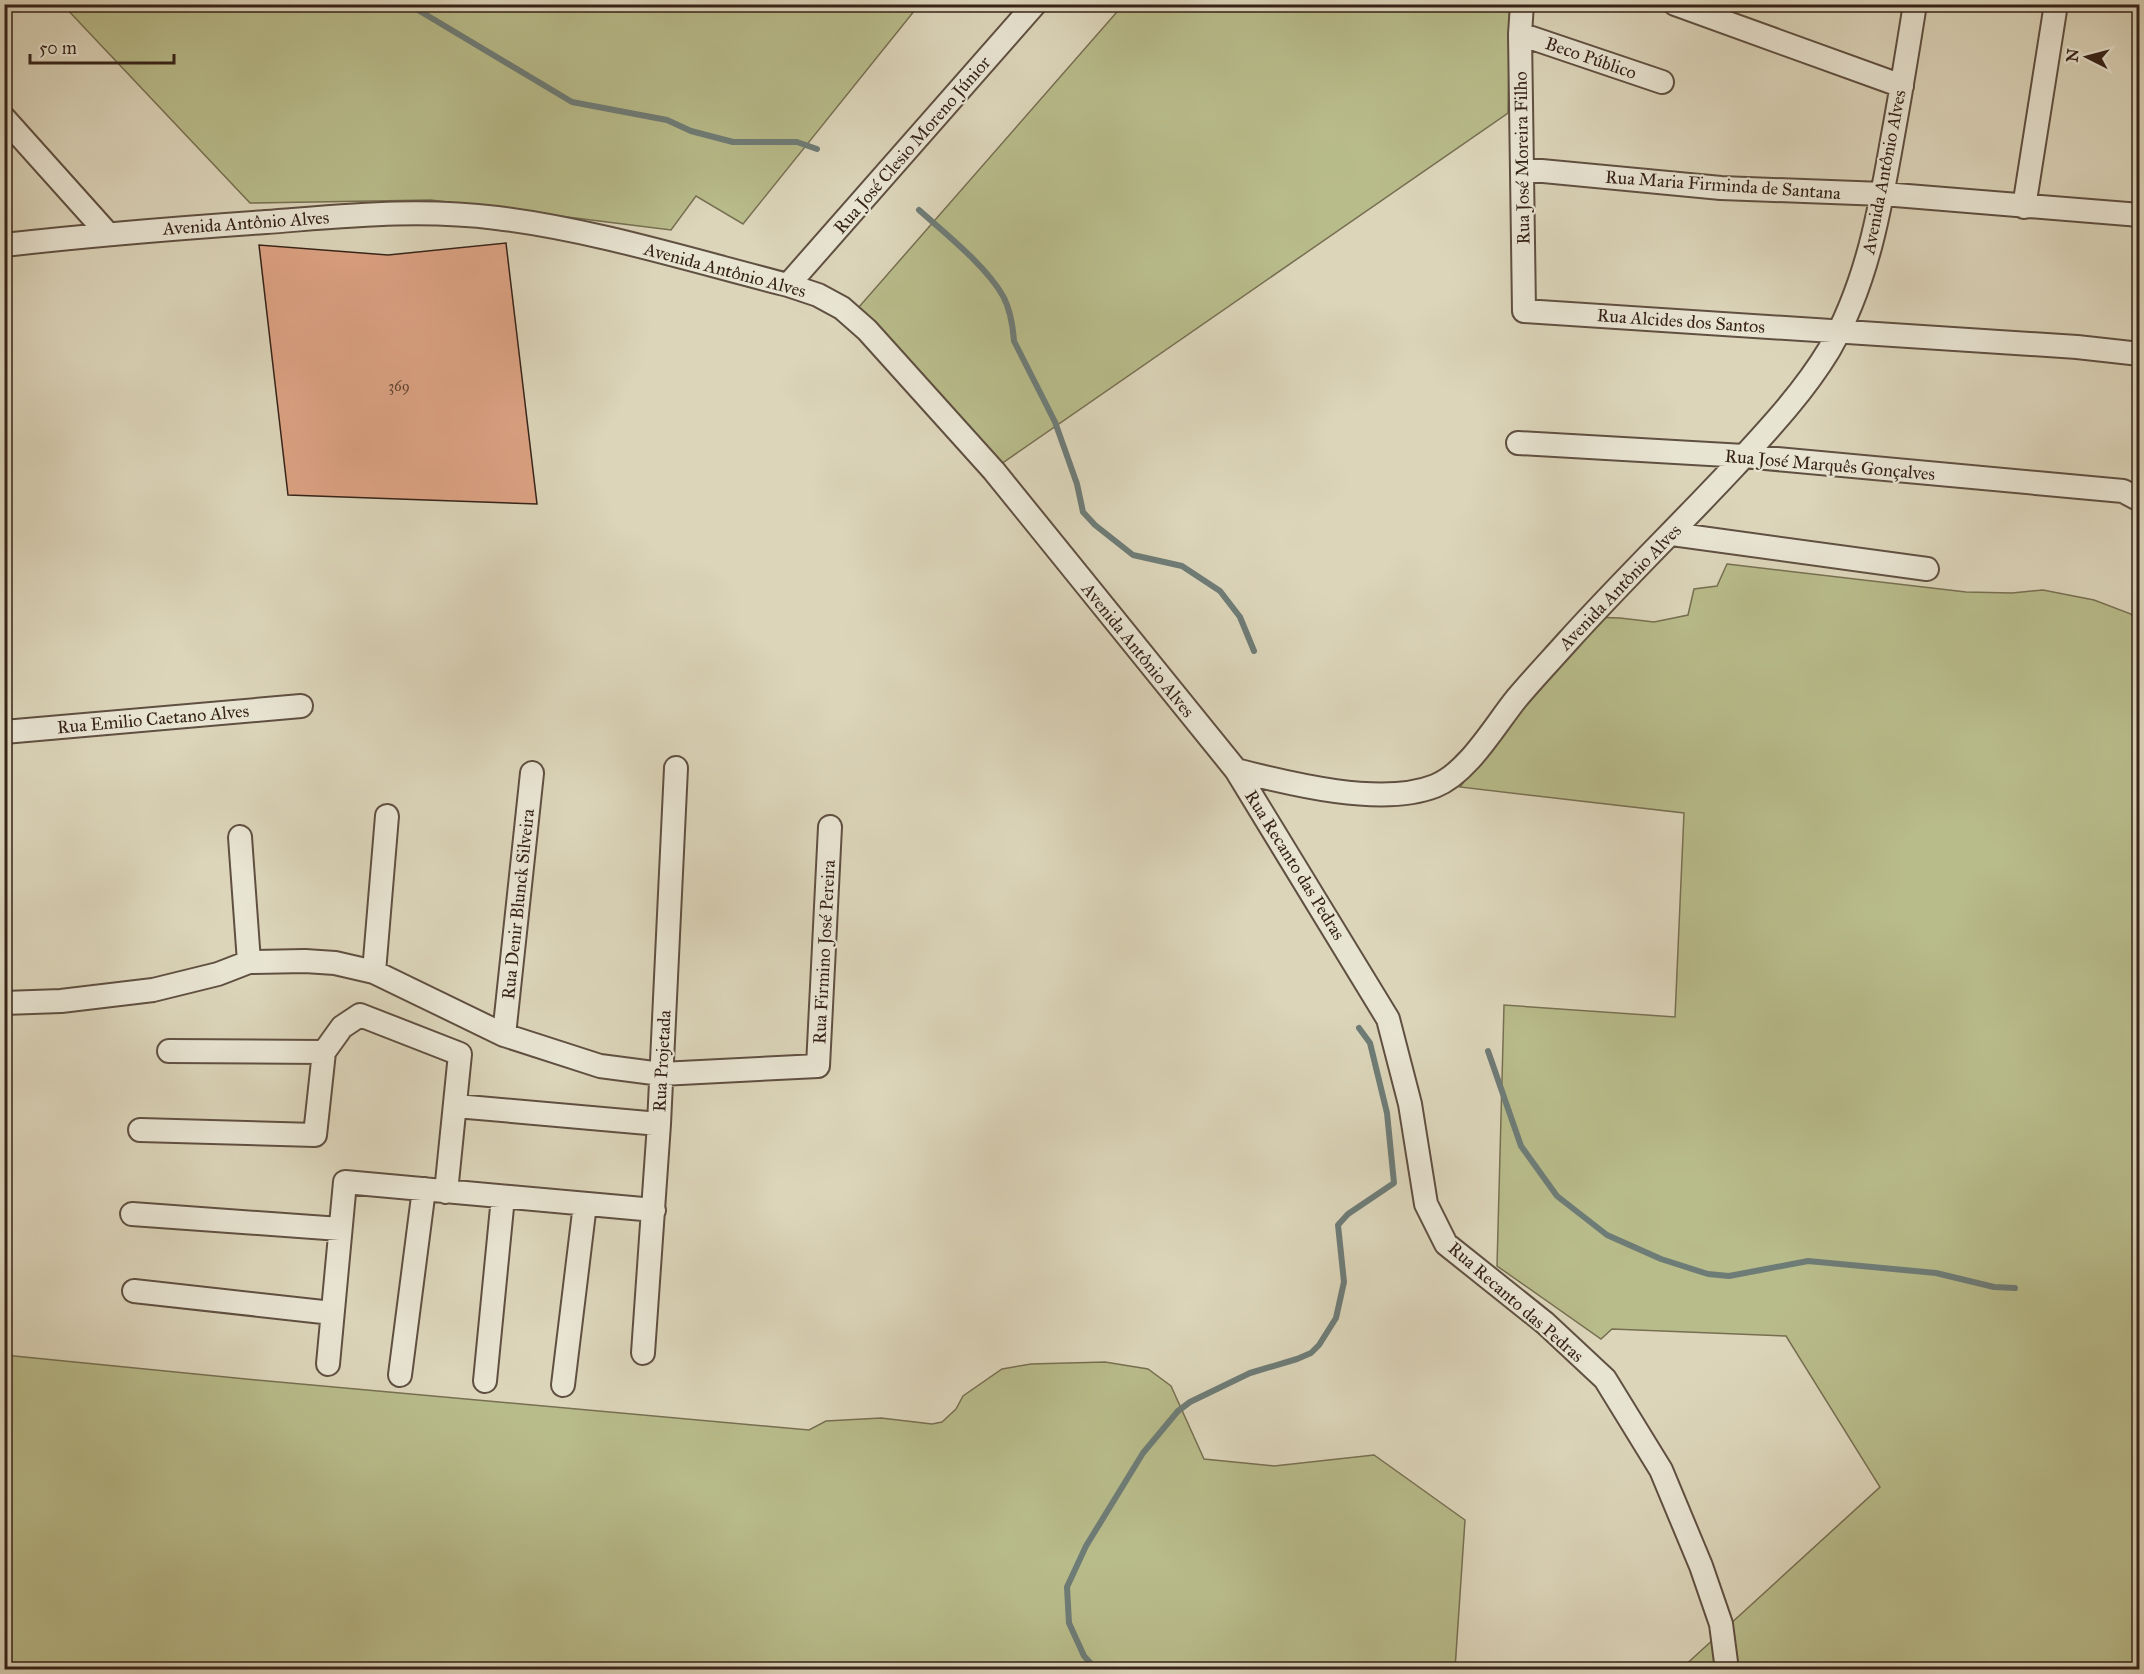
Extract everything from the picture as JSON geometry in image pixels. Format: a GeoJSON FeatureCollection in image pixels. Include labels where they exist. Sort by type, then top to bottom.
{"type":"FeatureCollection","features":[{"type":"Feature","properties":{"kind":"street","name":"Rua José Clesio Moreno Júnior"},"geometry":{"type":"LineString","coordinates":[[788,285],[1035,4]]}},
{"type":"Feature","properties":{"kind":"street","name":"Rua José Moreira Filho"},"geometry":{"type":"LineString","coordinates":[[1522,4],[1520,34],[1524,311]]}},
{"type":"Feature","properties":{"kind":"street"},"geometry":{"type":"LineString","coordinates":[[1675,4],[1902,86]]}},
{"type":"Feature","properties":{"kind":"street","name":"Avenida Antônio Alves"},"geometry":{"type":"LineString","coordinates":[[4,245],[363,213],[421,212],[497,218],[570,230],[788,285],[818,295],[842,308],[867,330],[994,471],[1236,770],[1313,789],[1382,795],[1415,792],[1436,786],[1456,774],[1518,697],[1592,614],[1672,534],[1744,456],[1807,383],[1829,349],[1852,301],[1865,265],[1883,194],[1915,4]]}},
{"type":"Feature","properties":{"kind":"street"},"geometry":{"type":"LineString","coordinates":[[2024,207],[2056,4]]}},
{"type":"Feature","properties":{"kind":"street","name":"Beco Público"},"geometry":{"type":"LineString","coordinates":[[1520,34],[1662,82]]}},
{"type":"Feature","properties":{"kind":"street"},"geometry":{"type":"LineString","coordinates":[[4,118],[108,234]]}},
{"type":"Feature","properties":{"kind":"street","name":"Rua Maria Firminda de Santana"},"geometry":{"type":"LineString","coordinates":[[1522,170],[1721,188],[1883,194],[2139,215]]}},
{"type":"Feature","properties":{"kind":"street","name":"Rua Alcides dos Santos"},"geometry":{"type":"LineString","coordinates":[[1524,311],[1838,331]]}},
{"type":"Feature","properties":{"kind":"street"},"geometry":{"type":"LineString","coordinates":[[1838,331],[2077,347],[2139,354]]}},
{"type":"Feature","properties":{"kind":"street","name":"Rua José Marquês Gonçalves"},"geometry":{"type":"LineString","coordinates":[[1518,443],[1744,456],[2123,491],[2139,500]]}},
{"type":"Feature","properties":{"kind":"street"},"geometry":{"type":"LineString","coordinates":[[1672,534],[1927,570]]}},
{"type":"Feature","properties":{"kind":"street","name":"Rua Emilio Caetano Alves"},"geometry":{"type":"LineString","coordinates":[[4,732],[301,706]]}},
{"type":"Feature","properties":{"kind":"street","name":"Rua Projetada"},"geometry":{"type":"LineString","coordinates":[[643,1353],[659,1124],[676,768]]}},
{"type":"Feature","properties":{"kind":"street","name":"Rua Recanto das Pedras"},"geometry":{"type":"LineString","coordinates":[[1236,770],[1388,1018],[1410,1104],[1426,1204],[1446,1244],[1545,1323],[1605,1379],[1661,1470],[1701,1566],[1721,1624],[1727,1670]]}},
{"type":"Feature","properties":{"kind":"street","name":"Rua Denir Blunck Silveira"},"geometry":{"type":"LineString","coordinates":[[504,1035],[532,773]]}},
{"type":"Feature","properties":{"kind":"street"},"geometry":{"type":"LineString","coordinates":[[374,972],[387,816]]}},
{"type":"Feature","properties":{"kind":"street","name":"Rua Firmino José Pereira"},"geometry":{"type":"LineString","coordinates":[[4,1004],[61,1001],[153,990],[218,974],[249,962],[273,960],[335,963],[374,972],[504,1035],[600,1066],[661,1074],[818,1066],[830,826]]}},
{"type":"Feature","properties":{"kind":"street"},"geometry":{"type":"LineString","coordinates":[[240,837],[249,962]]}},
{"type":"Feature","properties":{"kind":"street"},"geometry":{"type":"LineString","coordinates":[[140,1130],[315,1135],[324,1052],[342,1027],[360,1015],[460,1054],[446,1192]]}},
{"type":"Feature","properties":{"kind":"street"},"geometry":{"type":"LineString","coordinates":[[169,1052],[324,1052]]}},
{"type":"Feature","properties":{"kind":"street"},"geometry":{"type":"LineString","coordinates":[[456,1106],[659,1124]]}},
{"type":"Feature","properties":{"kind":"street"},"geometry":{"type":"LineString","coordinates":[[328,1364],[345,1182],[654,1210]]}},
{"type":"Feature","properties":{"kind":"street"},"geometry":{"type":"LineString","coordinates":[[400,1375],[424,1189]]}},
{"type":"Feature","properties":{"kind":"street"},"geometry":{"type":"LineString","coordinates":[[485,1381],[503,1197]]}},
{"type":"Feature","properties":{"kind":"street"},"geometry":{"type":"LineString","coordinates":[[563,1385],[585,1204]]}},
{"type":"Feature","properties":{"kind":"street"},"geometry":{"type":"LineString","coordinates":[[132,1214],[340,1229]]}},
{"type":"Feature","properties":{"kind":"street"},"geometry":{"type":"LineString","coordinates":[[134,1291],[332,1313]]}},
{"type":"Feature","properties":{"kind":"green space"},"geometry":{"type":"Polygon","coordinates":[[[63,5],[919,5],[743,224],[696,196],[671,230],[431,200],[250,203],[63,5]]]}},
{"type":"Feature","properties":{"kind":"green space"},"geometry":{"type":"Polygon","coordinates":[[[1123,5],[1510,5],[1508,113],[1001,464],[859,307],[1123,5]]]}},
{"type":"Feature","properties":{"kind":"green space"},"geometry":{"type":"Polygon","coordinates":[[[1727,564],[1966,592],[2012,593],[2043,590],[2094,600],[2131,614],[2140,627],[2139,1669],[1681,1669],[1880,1487],[1786,1336],[1612,1329],[1601,1339],[1497,1266],[1504,1005],[1675,1017],[1684,813],[1460,787],[1589,617],[1654,622],[1688,615],[1694,589],[1717,586],[1727,564]]]}},
{"type":"Feature","properties":{"kind":"green space"},"geometry":{"type":"Polygon","coordinates":[[[4,1355],[809,1430],[826,1421],[881,1418],[932,1424],[942,1422],[956,1409],[963,1396],[1002,1369],[1031,1364],[1105,1362],[1148,1369],[1171,1386],[1204,1459],[1274,1466],[1374,1455],[1465,1520],[1455,1669],[5,1669],[4,1355]]]}},
{"type":"Feature","properties":{"kind":"building"},"geometry":{"type":"Polygon","coordinates":[[[506,243],[537,504],[288,495],[259,245],[388,255],[506,243]]]}},
{"type":"Feature","properties":{"kind":"waterway"},"geometry":{"type":"LineString","coordinates":[[408,4],[572,102],[667,120],[691,131],[733,142],[797,142],[817,149]]}},
{"type":"Feature","properties":{"kind":"waterway"},"geometry":{"type":"LineString","coordinates":[[919,210],[987,273],[1003,296],[1012,324],[1014,341],[1055,422],[1077,484],[1083,512],[1095,525],[1133,555],[1182,566],[1220,591],[1240,617],[1254,651]]}},
{"type":"Feature","properties":{"kind":"waterway"},"geometry":{"type":"LineString","coordinates":[[1097,1670],[1084,1656],[1069,1623],[1067,1587],[1086,1546],[1143,1453],[1178,1411],[1190,1402],[1250,1373],[1297,1359],[1311,1353],[1319,1345],[1336,1318],[1344,1282],[1338,1225],[1348,1214],[1394,1183],[1387,1113],[1370,1043],[1359,1028]]}},
{"type":"Feature","properties":{"kind":"waterway"},"geometry":{"type":"LineString","coordinates":[[1488,1051],[1521,1146],[1557,1196],[1607,1235],[1661,1259],[1708,1274],[1729,1276],[1808,1261],[1936,1273],[1994,1287],[2015,1288]]}}]}
